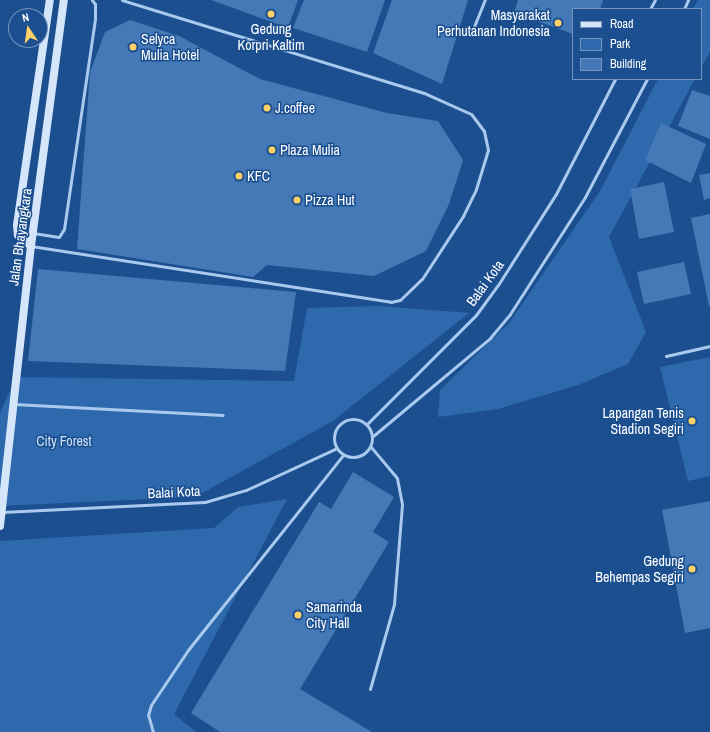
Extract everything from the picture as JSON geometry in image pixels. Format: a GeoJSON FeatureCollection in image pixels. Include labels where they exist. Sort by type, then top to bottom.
{"type":"FeatureCollection","features":[{"type":"Feature","properties":{"kind":"street"},"geometry":{"type":"LineString","coordinates":[[31,246],[18,235],[17,225],[50,0]]}},
{"type":"Feature","properties":{"kind":"street","name":"Jalan Bhayangkara"},"geometry":{"type":"LineString","coordinates":[[0,526],[12,404],[31,246],[64,0]]}},
{"type":"Feature","properties":{"kind":"lane"},"geometry":{"type":"LineString","coordinates":[[33,233],[59,236],[64,230],[95,18],[95,4],[92,0]]}},
{"type":"Feature","properties":{"kind":"lane"},"geometry":{"type":"LineString","coordinates":[[31,246],[391,302],[403,297],[422,279],[463,216],[476,189],[488,150],[484,131],[471,114],[424,93],[122,0]]}},
{"type":"Feature","properties":{"kind":"lane"},"geometry":{"type":"LineString","coordinates":[[473,29],[485,0]]}},
{"type":"Feature","properties":{"kind":"lane","name":"Balai Kota"},"geometry":{"type":"LineString","coordinates":[[367,424],[476,315],[498,286],[556,194],[614,80]]}},
{"type":"Feature","properties":{"kind":"lane"},"geometry":{"type":"LineString","coordinates":[[373,436],[490,338],[510,314],[585,197],[646,80]]}},
{"type":"Feature","properties":{"kind":"lane"},"geometry":{"type":"LineString","coordinates":[[666,356],[710,346]]}},
{"type":"Feature","properties":{"kind":"lane"},"geometry":{"type":"LineString","coordinates":[[12,404],[223,415]]}},
{"type":"Feature","properties":{"kind":"lane"},"geometry":{"type":"LineString","coordinates":[[358,419],[367,424],[373,436],[371,447],[364,454],[354,457],[343,455],[336,448],[334,433],[343,421],[358,419]]}},
{"type":"Feature","properties":{"kind":"lane"},"geometry":{"type":"LineString","coordinates":[[370,689],[394,604],[402,504],[397,478],[371,447]]}},
{"type":"Feature","properties":{"kind":"lane","name":"Balai Kota"},"geometry":{"type":"LineString","coordinates":[[2,512],[205,502],[246,490],[336,448]]}},
{"type":"Feature","properties":{"kind":"lane"},"geometry":{"type":"LineString","coordinates":[[153,732],[148,714],[151,705],[188,650],[343,455]]}},
{"type":"Feature","properties":{"kind":"green space"},"geometry":{"type":"Polygon","coordinates":[[[698,0],[710,0],[710,52],[702,66],[702,8],[694,8],[698,0]]]}},
{"type":"Feature","properties":{"kind":"green space"},"geometry":{"type":"Polygon","coordinates":[[[657,80],[694,80],[609,237],[646,332],[628,364],[578,385],[498,409],[438,417],[440,390],[509,323],[600,191],[657,80]]]}},
{"type":"Feature","properties":{"kind":"green space","name":"City Forest"},"geometry":{"type":"Polygon","coordinates":[[[379,306],[469,313],[333,421],[195,497],[0,506],[0,413],[16,377],[294,381],[307,308],[379,306]]]}},
{"type":"Feature","properties":{"kind":"green space","name":"Lapangan Tenis Stadion Segiri"},"geometry":{"type":"Polygon","coordinates":[[[710,357],[710,476],[688,481],[660,367],[710,357]]]}},
{"type":"Feature","properties":{"kind":"green space"},"geometry":{"type":"Polygon","coordinates":[[[287,499],[174,714],[196,732],[0,732],[0,541],[214,528],[238,507],[287,499]]]}},
{"type":"Feature","properties":{"kind":"building","name":"Gedung Korpri Kaltim"},"geometry":{"type":"Polygon","coordinates":[[[211,0],[298,0],[288,28],[211,0]]]}},
{"type":"Feature","properties":{"kind":"building"},"geometry":{"type":"Polygon","coordinates":[[[304,0],[385,0],[367,52],[293,28],[304,0]]]}},
{"type":"Feature","properties":{"kind":"building"},"geometry":{"type":"Polygon","coordinates":[[[392,0],[468,0],[442,84],[373,53],[392,0]]]}},
{"type":"Feature","properties":{"kind":"building","name":"Masyarakat Perhutanan Indonesia"},"geometry":{"type":"Polygon","coordinates":[[[518,0],[603,0],[600,8],[572,8],[572,34],[514,13],[518,0]]]}},
{"type":"Feature","properties":{"kind":"building","name":"Plaza Mulia"},"geometry":{"type":"Polygon","coordinates":[[[130,20],[179,36],[260,79],[387,113],[438,121],[463,160],[449,204],[426,251],[374,276],[267,265],[253,277],[77,249],[90,72],[105,32],[130,20]]]}},
{"type":"Feature","properties":{"kind":"building"},"geometry":{"type":"Polygon","coordinates":[[[692,90],[710,96],[710,139],[678,126],[692,90]]]}},
{"type":"Feature","properties":{"kind":"building"},"geometry":{"type":"Polygon","coordinates":[[[661,123],[706,144],[691,183],[645,160],[661,123]]]}},
{"type":"Feature","properties":{"kind":"building"},"geometry":{"type":"Polygon","coordinates":[[[710,173],[710,198],[704,200],[699,175],[710,173]]]}},
{"type":"Feature","properties":{"kind":"building"},"geometry":{"type":"Polygon","coordinates":[[[664,182],[674,232],[639,239],[630,189],[664,182]]]}},
{"type":"Feature","properties":{"kind":"building"},"geometry":{"type":"Polygon","coordinates":[[[710,214],[710,306],[709,306],[691,218],[710,214]]]}},
{"type":"Feature","properties":{"kind":"building"},"geometry":{"type":"Polygon","coordinates":[[[684,262],[691,294],[644,304],[637,272],[684,262]]]}},
{"type":"Feature","properties":{"kind":"building"},"geometry":{"type":"Polygon","coordinates":[[[38,269],[296,292],[285,371],[28,361],[38,269]]]}},
{"type":"Feature","properties":{"kind":"building","name":"Samarinda City Hall"},"geometry":{"type":"Polygon","coordinates":[[[353,472],[394,497],[373,532],[389,542],[300,689],[372,732],[220,732],[191,713],[319,502],[331,509],[353,472]]]}},
{"type":"Feature","properties":{"kind":"building","name":"Gedung Behempas Segiri"},"geometry":{"type":"Polygon","coordinates":[[[710,501],[710,628],[685,633],[662,510],[710,501]]]}},
{"type":"Feature","properties":{"kind":"place","name":"Gedung Korpri Kaltim"},"geometry":{"type":"Point","coordinates":[271,14]}},
{"type":"Feature","properties":{"kind":"place","name":"Masyarakat Perhutanan Indonesia"},"geometry":{"type":"Point","coordinates":[558,23]}},
{"type":"Feature","properties":{"kind":"place","name":"Selyca Mulia Hotel"},"geometry":{"type":"Point","coordinates":[133,47]}},
{"type":"Feature","properties":{"kind":"place","name":"J.coffee"},"geometry":{"type":"Point","coordinates":[267,108]}},
{"type":"Feature","properties":{"kind":"place","name":"Plaza Mulia"},"geometry":{"type":"Point","coordinates":[272,150]}},
{"type":"Feature","properties":{"kind":"place","name":"KFC"},"geometry":{"type":"Point","coordinates":[239,176]}},
{"type":"Feature","properties":{"kind":"place","name":"Pizza Hut"},"geometry":{"type":"Point","coordinates":[297,200]}},
{"type":"Feature","properties":{"kind":"place","name":"Lapangan Tenis Stadion Segiri"},"geometry":{"type":"Point","coordinates":[692,421]}},
{"type":"Feature","properties":{"kind":"place","name":"Gedung Behempas Segiri"},"geometry":{"type":"Point","coordinates":[692,569]}},
{"type":"Feature","properties":{"kind":"place","name":"Samarinda City Hall"},"geometry":{"type":"Point","coordinates":[298,615]}}]}
